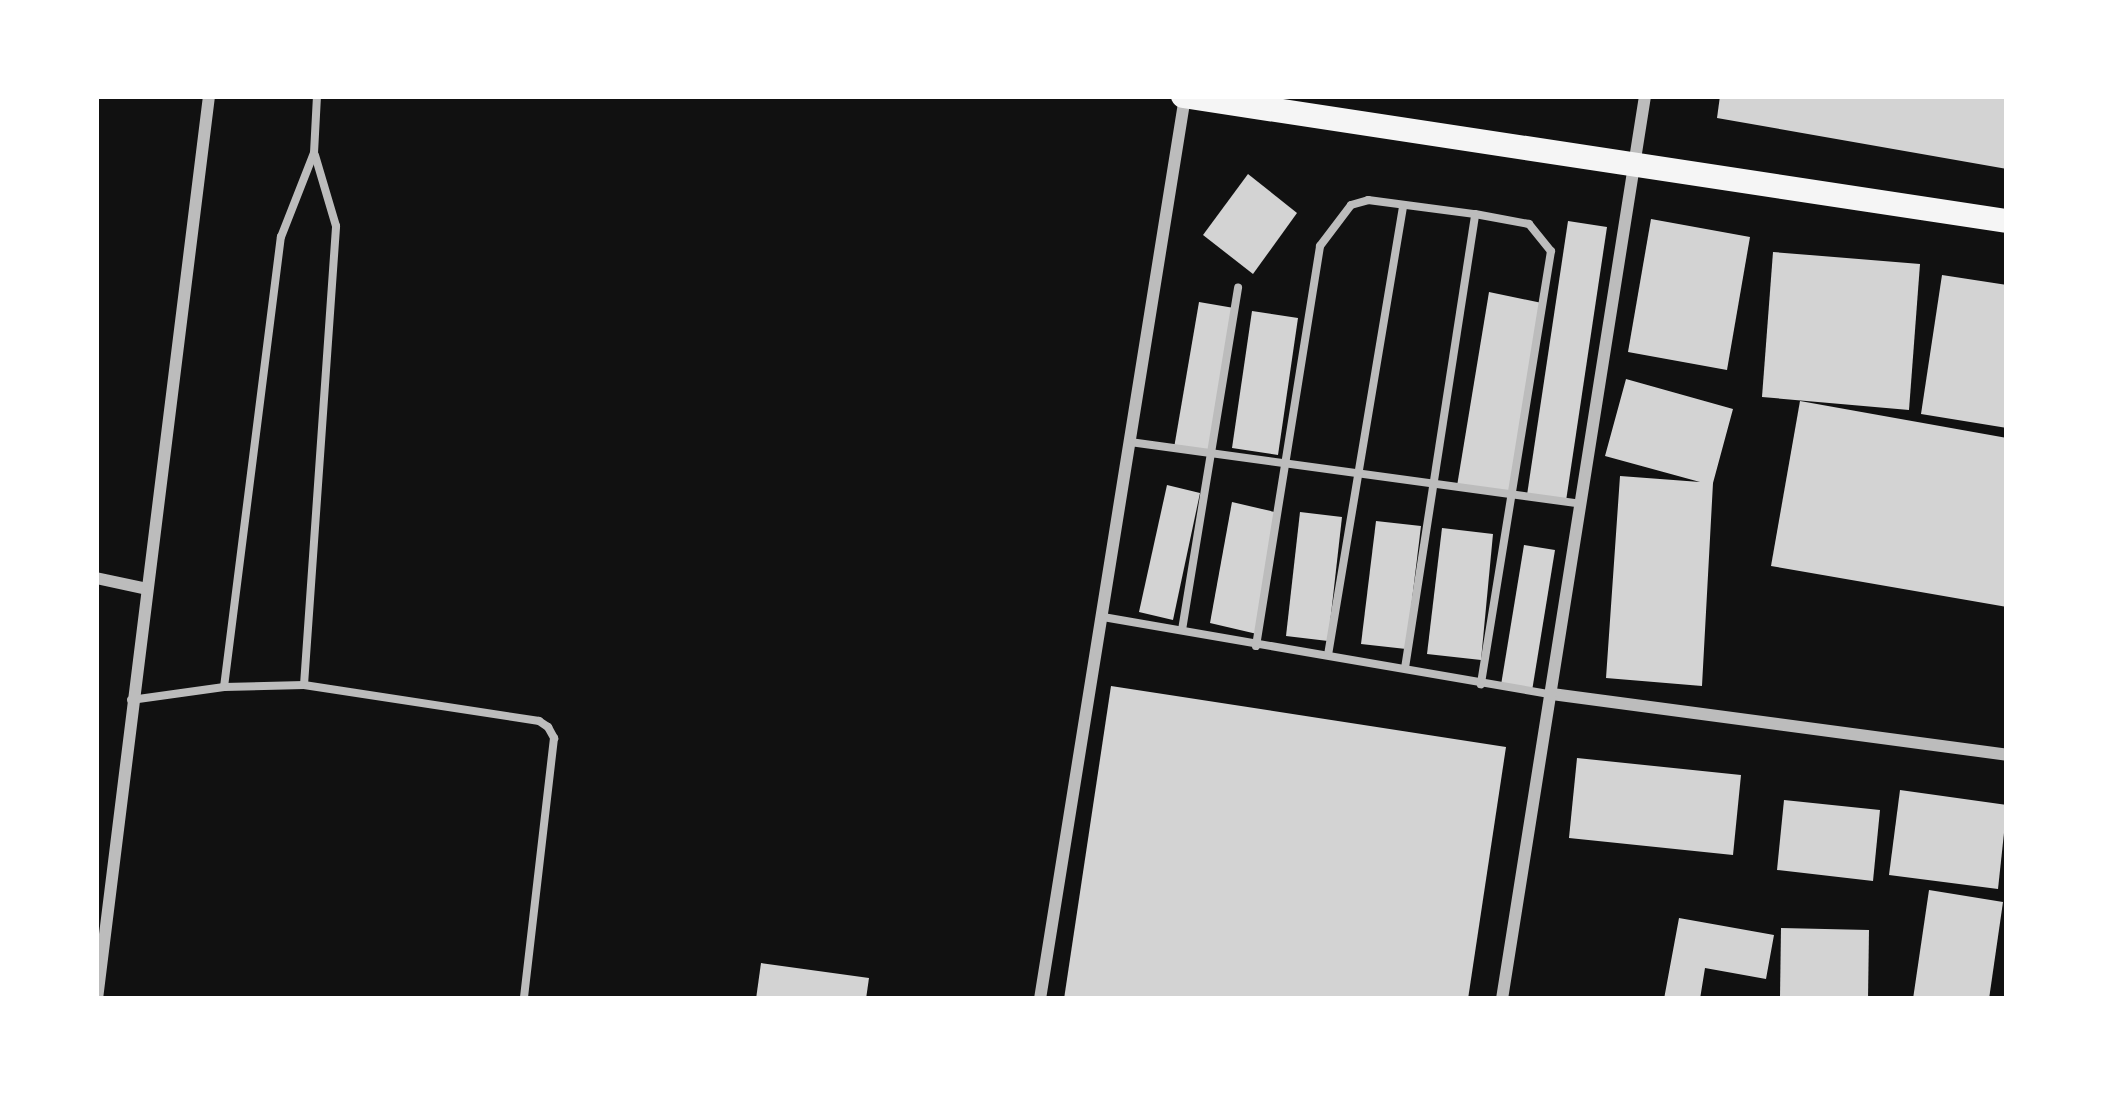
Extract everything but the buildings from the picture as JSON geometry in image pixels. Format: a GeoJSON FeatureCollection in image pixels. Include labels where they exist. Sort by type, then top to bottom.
{"type":"FeatureCollection","features":[{"type":"Feature","properties":{"kind":"main road"},"geometry":{"type":"LineString","coordinates":[[1184,96],[2007,220]]}},
{"type":"Feature","properties":{"kind":"street"},"geometry":{"type":"LineString","coordinates":[[97,999],[116,815],[209,96]]}},
{"type":"Feature","properties":{"kind":"street"},"geometry":{"type":"LineString","coordinates":[[1040,999],[1184,96]]}},
{"type":"Feature","properties":{"kind":"street"},"geometry":{"type":"LineString","coordinates":[[1502,999],[1646,96]]}},
{"type":"Feature","properties":{"kind":"street"},"geometry":{"type":"LineString","coordinates":[[96,578],[147,589]]}},
{"type":"Feature","properties":{"kind":"street"},"geometry":{"type":"LineString","coordinates":[[1552,694],[2007,754]]}},
{"type":"Feature","properties":{"kind":"street"},"geometry":{"type":"LineString","coordinates":[[96,812],[116,815]]}},
{"type":"Feature","properties":{"kind":"lane"},"geometry":{"type":"LineString","coordinates":[[224,687],[280,237],[314,153],[317,96]]}},
{"type":"Feature","properties":{"kind":"lane"},"geometry":{"type":"LineString","coordinates":[[304,685],[335,226],[314,153]]}},
{"type":"Feature","properties":{"kind":"lane"},"geometry":{"type":"LineString","coordinates":[[1256,646],[1320,246],[1351,205],[1368,200],[1475,214],[1529,224],[1551,250],[1481,684]]}},
{"type":"Feature","properties":{"kind":"lane"},"geometry":{"type":"LineString","coordinates":[[1328,655],[1362,474],[1403,205]]}},
{"type":"Feature","properties":{"kind":"lane"},"geometry":{"type":"LineString","coordinates":[[1405,668],[1475,214]]}},
{"type":"Feature","properties":{"kind":"lane"},"geometry":{"type":"LineString","coordinates":[[1182,630],[1238,288]]}},
{"type":"Feature","properties":{"kind":"lane"},"geometry":{"type":"LineString","coordinates":[[1130,442],[1581,504]]}},
{"type":"Feature","properties":{"kind":"lane"},"geometry":{"type":"LineString","coordinates":[[1101,617],[1552,694]]}},
{"type":"Feature","properties":{"kind":"lane"},"geometry":{"type":"LineString","coordinates":[[131,700],[224,687],[304,685],[539,721],[548,727],[554,737],[524,999]]}}]}
